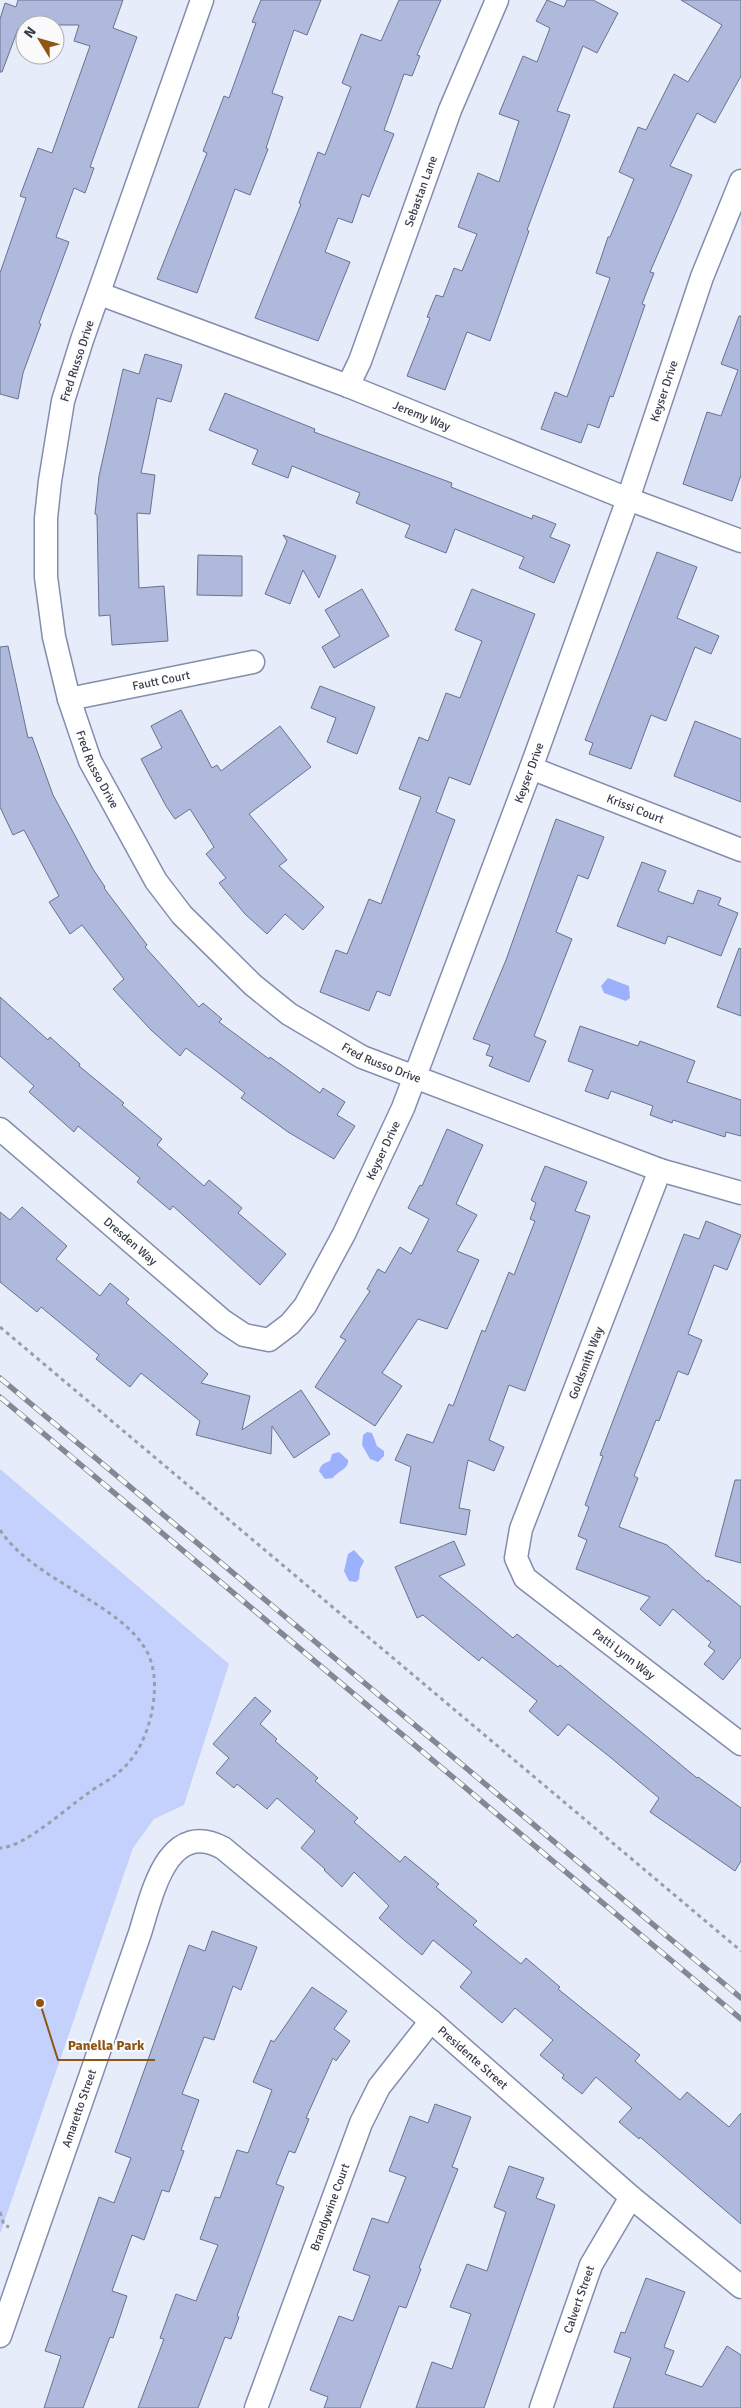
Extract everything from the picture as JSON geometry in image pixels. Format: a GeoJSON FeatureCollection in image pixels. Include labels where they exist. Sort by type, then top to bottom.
{"type":"FeatureCollection","features":[{"type":"Feature","properties":{"kind":"street","name":"Fred Russo Drive"},"geometry":{"type":"LineString","coordinates":[[202,0],[100,294],[82,340],[63,401],[46,518],[46,577],[54,637],[69,699],[90,761],[156,882],[182,915],[253,985],[289,1014],[362,1057],[660,1170],[741,1193]]}},
{"type":"Feature","properties":{"kind":"street","name":"Sebastan Lane"},"geometry":{"type":"LineString","coordinates":[[348,386],[360,361],[450,110],[497,0]]}},
{"type":"Feature","properties":{"kind":"street","name":"Keyser Drive"},"geometry":{"type":"LineString","coordinates":[[269,1340],[290,1324],[305,1306],[344,1234],[375,1169],[415,1076],[531,768],[628,499],[702,277],[741,181]]}},
{"type":"Feature","properties":{"kind":"street","name":"Jeremy Way"},"geometry":{"type":"LineString","coordinates":[[100,294],[348,386],[628,499],[741,540]]}},
{"type":"Feature","properties":{"kind":"street","name":"Fautt Court"},"geometry":{"type":"LineString","coordinates":[[69,699],[253,662]]}},
{"type":"Feature","properties":{"kind":"street","name":"Krissi Court"},"geometry":{"type":"LineString","coordinates":[[531,768],[741,850]]}},
{"type":"Feature","properties":{"kind":"street","name":"Dresden Way"},"geometry":{"type":"LineString","coordinates":[[0,1129],[223,1321],[244,1335],[269,1340]]}},
{"type":"Feature","properties":{"kind":"street","name":"Goldsmith Way"},"geometry":{"type":"LineString","coordinates":[[516,1558],[521,1529],[660,1170]]}},
{"type":"Feature","properties":{"kind":"street","name":"Patti Lynn Way"},"geometry":{"type":"LineString","coordinates":[[516,1558],[525,1578],[741,1744]]}},
{"type":"Feature","properties":{"kind":"street","name":"Presidente Street"},"geometry":{"type":"LineString","coordinates":[[199,1840],[212,1842],[223,1848],[431,2020],[631,2197],[741,2287]]}},
{"type":"Feature","properties":{"kind":"street","name":"Amaretto Street"},"geometry":{"type":"LineString","coordinates":[[0,2336],[134,1952],[154,1888],[168,1858],[181,1846],[199,1840]]}},
{"type":"Feature","properties":{"kind":"street","name":"Brandywine Court"},"geometry":{"type":"LineString","coordinates":[[256,2408],[361,2123],[379,2087],[431,2020]]}},
{"type":"Feature","properties":{"kind":"street","name":"Calvert Street"},"geometry":{"type":"LineString","coordinates":[[541,2408],[591,2265],[631,2197]]}},
{"type":"Feature","properties":{"kind":"path"},"geometry":{"type":"LineString","coordinates":[[0,1327],[741,1951]]}},
{"type":"Feature","properties":{"kind":"path"},"geometry":{"type":"LineString","coordinates":[[0,1530],[27,1560],[106,1612],[132,1633],[149,1656],[154,1673],[154,1692],[146,1734],[130,1764],[116,1776],[87,1792],[20,1842],[0,1848]]}},
{"type":"Feature","properties":{"kind":"path"},"geometry":{"type":"LineString","coordinates":[[0,2212],[4,2225],[9,2227]]}},
{"type":"Feature","properties":{"kind":"shaded area"},"geometry":{"type":"Polygon","coordinates":[[[0,1469],[229,1664],[184,1805],[154,1819],[133,1848],[0,2234],[0,1469]]]}},
{"type":"Feature","properties":{"kind":"water"},"geometry":{"type":"Polygon","coordinates":[[[608,978],[629,986],[630,998],[626,1001],[604,993],[601,986],[608,978]]]}},
{"type":"Feature","properties":{"kind":"water"},"geometry":{"type":"Polygon","coordinates":[[[367,1432],[372,1433],[377,1446],[384,1451],[384,1456],[378,1462],[370,1459],[362,1445],[363,1435],[367,1432]]]}},
{"type":"Feature","properties":{"kind":"water"},"geometry":{"type":"Polygon","coordinates":[[[339,1452],[348,1460],[347,1465],[333,1478],[325,1479],[319,1471],[321,1467],[324,1463],[330,1461],[332,1454],[339,1452]]]}},
{"type":"Feature","properties":{"kind":"water"},"geometry":{"type":"Polygon","coordinates":[[[354,1550],[364,1561],[360,1569],[359,1579],[356,1582],[349,1581],[344,1571],[348,1554],[354,1550]]]}},
{"type":"Feature","properties":{"kind":"building"},"geometry":{"type":"Polygon","coordinates":[[[18,0],[123,0],[113,28],[137,37],[90,167],[94,168],[85,193],[74,188],[56,237],[69,242],[39,323],[41,324],[23,373],[18,399],[0,394],[0,273],[26,198],[20,196],[38,148],[52,153],[90,46],[74,41],[79,25],[65,25],[65,15],[15,15],[15,37],[2,72],[0,72],[0,19],[5,3],[16,7],[18,0]]]}},
{"type":"Feature","properties":{"kind":"building"},"geometry":{"type":"Polygon","coordinates":[[[261,0],[321,0],[307,35],[294,30],[272,93],[283,97],[266,148],[268,149],[250,195],[235,189],[197,293],[157,279],[207,153],[203,151],[224,96],[229,98],[256,23],[252,22],[261,0]]]}},
{"type":"Feature","properties":{"kind":"building"},"geometry":{"type":"Polygon","coordinates":[[[399,0],[441,0],[417,55],[420,56],[412,76],[404,74],[384,130],[394,134],[369,197],[362,194],[352,223],[338,218],[325,252],[350,262],[318,341],[255,318],[301,204],[299,203],[318,152],[325,155],[351,87],[342,83],[361,34],[381,41],[399,0]]]}},
{"type":"Feature","properties":{"kind":"building"},"geometry":{"type":"Polygon","coordinates":[[[547,0],[564,7],[567,0],[593,0],[618,13],[597,53],[583,46],[557,111],[570,115],[527,230],[529,231],[490,341],[467,332],[445,390],[407,376],[430,318],[427,317],[436,295],[443,297],[454,268],[462,271],[477,234],[458,227],[478,173],[499,182],[519,121],[499,114],[523,56],[537,62],[550,28],[536,21],[547,0]]]}},
{"type":"Feature","properties":{"kind":"building"},"geometry":{"type":"Polygon","coordinates":[[[681,0],[741,0],[741,76],[715,123],[697,113],[670,166],[692,175],[650,272],[654,273],[642,304],[645,305],[613,397],[610,396],[599,428],[588,424],[581,443],[541,429],[555,392],[567,397],[610,278],[596,273],[608,237],[610,237],[634,179],[619,172],[638,127],[646,130],[674,74],[688,82],[722,25],[681,0]]]}},
{"type":"Feature","properties":{"kind":"building"},"geometry":{"type":"Polygon","coordinates":[[[739,316],[741,316],[741,475],[732,501],[683,484],[707,412],[721,416],[738,370],[721,364],[739,316]]]}},
{"type":"Feature","properties":{"kind":"building"},"geometry":{"type":"Polygon","coordinates":[[[145,354],[182,365],[171,402],[157,398],[141,473],[155,475],[150,514],[137,513],[139,588],[164,586],[168,641],[112,645],[110,615],[99,616],[97,515],[95,514],[99,476],[123,369],[139,374],[145,354]]]}},
{"type":"Feature","properties":{"kind":"building"},"geometry":{"type":"Polygon","coordinates":[[[225,393],[315,429],[314,432],[452,483],[451,487],[532,519],[533,515],[556,524],[550,537],[570,545],[554,583],[519,568],[524,557],[455,529],[446,553],[405,537],[410,525],[356,503],[360,493],[292,466],[288,478],[252,464],[258,450],[209,430],[225,393]]]}},
{"type":"Feature","properties":{"kind":"building"},"geometry":{"type":"Polygon","coordinates":[[[283,535],[336,556],[319,598],[303,570],[290,604],[265,594],[287,541],[283,535]]]}},
{"type":"Feature","properties":{"kind":"building"},"geometry":{"type":"Polygon","coordinates":[[[657,552],[697,567],[677,618],[719,636],[711,654],[695,647],[666,721],[651,715],[631,769],[589,754],[593,743],[585,740],[657,552]]]}},
{"type":"Feature","properties":{"kind":"building"},"geometry":{"type":"Polygon","coordinates":[[[198,555],[242,556],[242,596],[197,595],[198,555]]]}},
{"type":"Feature","properties":{"kind":"building"},"geometry":{"type":"Polygon","coordinates":[[[362,589],[389,636],[334,668],[322,647],[340,636],[325,610],[362,589]]]}},
{"type":"Feature","properties":{"kind":"building"},"geometry":{"type":"Polygon","coordinates":[[[472,589],[535,614],[470,785],[449,777],[436,812],[455,820],[390,996],[377,991],[369,1011],[320,992],[336,950],[347,954],[369,899],[381,904],[421,797],[399,789],[419,737],[428,741],[446,693],[460,698],[482,641],[455,630],[472,589]]]}},
{"type":"Feature","properties":{"kind":"building"},"geometry":{"type":"Polygon","coordinates":[[[8,646],[28,738],[32,737],[53,795],[104,888],[147,945],[145,947],[199,1007],[203,1003],[222,1019],[219,1022],[269,1059],[270,1057],[320,1093],[323,1088],[345,1102],[337,1115],[355,1126],[334,1159],[288,1132],[241,1098],[245,1093],[186,1048],[180,1056],[151,1030],[113,989],[124,979],[82,925],[70,934],[49,902],[59,896],[24,830],[13,835],[0,807],[0,647],[8,646]]]}},
{"type":"Feature","properties":{"kind":"building"},"geometry":{"type":"Polygon","coordinates":[[[320,686],[375,707],[357,754],[327,742],[336,718],[311,708],[320,686]]]}},
{"type":"Feature","properties":{"kind":"building"},"geometry":{"type":"Polygon","coordinates":[[[181,710],[212,768],[217,765],[221,771],[280,726],[311,767],[249,814],[287,860],[279,866],[324,907],[303,930],[285,914],[267,934],[245,914],[219,883],[226,878],[206,854],[214,847],[190,809],[175,819],[166,806],[141,759],[162,748],[151,726],[181,710]]]}},
{"type":"Feature","properties":{"kind":"building"},"geometry":{"type":"Polygon","coordinates":[[[695,721],[741,739],[741,802],[674,776],[695,721]]]}},
{"type":"Feature","properties":{"kind":"building"},"geometry":{"type":"Polygon","coordinates":[[[556,819],[604,837],[588,879],[578,875],[556,932],[572,939],[534,1036],[546,1041],[529,1082],[489,1066],[493,1057],[486,1055],[490,1045],[473,1039],[506,960],[556,819]]]}},
{"type":"Feature","properties":{"kind":"building"},"geometry":{"type":"Polygon","coordinates":[[[642,862],[666,871],[658,891],[693,904],[698,890],[721,898],[718,905],[738,913],[721,956],[668,936],[665,944],[617,926],[642,862]]]}},
{"type":"Feature","properties":{"kind":"building"},"geometry":{"type":"Polygon","coordinates":[[[739,948],[741,949],[741,1016],[717,1007],[739,948]]]}},
{"type":"Feature","properties":{"kind":"building"},"geometry":{"type":"Polygon","coordinates":[[[0,997],[48,1040],[50,1037],[80,1064],[79,1066],[124,1103],[122,1105],[162,1139],[157,1145],[204,1186],[209,1180],[242,1208],[238,1213],[286,1254],[260,1285],[173,1206],[170,1210],[137,1182],[140,1178],[78,1126],[74,1132],[29,1092],[34,1086],[0,1056],[0,997]]]}},
{"type":"Feature","properties":{"kind":"building"},"geometry":{"type":"Polygon","coordinates":[[[580,1026],[638,1046],[640,1041],[695,1061],[687,1082],[741,1100],[741,1136],[726,1132],[725,1137],[673,1120],[672,1123],[650,1115],[653,1106],[611,1091],[608,1099],[585,1091],[593,1070],[568,1061],[580,1026]]]}},
{"type":"Feature","properties":{"kind":"building"},"geometry":{"type":"Polygon","coordinates":[[[447,1129],[483,1145],[456,1204],[477,1215],[457,1251],[479,1260],[447,1329],[418,1319],[382,1373],[402,1386],[375,1426],[315,1387],[346,1340],[340,1337],[370,1291],[367,1289],[378,1269],[385,1273],[400,1247],[411,1254],[429,1219],[408,1208],[420,1185],[422,1186],[447,1129]]]}},
{"type":"Feature","properties":{"kind":"building"},"geometry":{"type":"Polygon","coordinates":[[[545,1166],[587,1182],[575,1211],[590,1216],[525,1391],[509,1385],[489,1440],[504,1447],[494,1471],[468,1460],[459,1508],[470,1510],[466,1535],[400,1523],[411,1467],[395,1460],[407,1434],[433,1443],[449,1404],[453,1406],[482,1330],[485,1332],[509,1272],[514,1275],[535,1221],[530,1219],[536,1203],[531,1200],[545,1166]]]}},
{"type":"Feature","properties":{"kind":"building"},"geometry":{"type":"Polygon","coordinates":[[[22,1207],[67,1246],[56,1259],[100,1296],[110,1283],[129,1299],[126,1303],[208,1374],[201,1383],[250,1396],[242,1430],[301,1390],[330,1434],[294,1458],[272,1426],[271,1454],[196,1435],[200,1421],[141,1373],[130,1387],[96,1359],[99,1355],[41,1307],[37,1312],[0,1282],[0,1212],[10,1220],[22,1207]]]}},
{"type":"Feature","properties":{"kind":"building"},"geometry":{"type":"Polygon","coordinates":[[[706,1221],[741,1235],[727,1270],[714,1265],[688,1334],[702,1340],[688,1375],[678,1371],[659,1421],[656,1420],[634,1476],[638,1478],[619,1527],[667,1545],[708,1582],[708,1580],[741,1607],[741,1657],[723,1680],[704,1664],[715,1651],[708,1646],[711,1642],[673,1609],[660,1626],[640,1609],[650,1597],[576,1569],[587,1540],[578,1536],[589,1507],[585,1505],[603,1456],[600,1455],[684,1234],[699,1239],[706,1221]]]}},
{"type":"Feature","properties":{"kind":"building"},"geometry":{"type":"Polygon","coordinates":[[[735,1480],[741,1480],[741,1563],[715,1556],[735,1480]]]}},
{"type":"Feature","properties":{"kind":"building"},"geometry":{"type":"Polygon","coordinates":[[[454,1541],[465,1565],[439,1576],[513,1638],[517,1634],[558,1667],[560,1665],[697,1778],[741,1808],[741,1861],[735,1871],[650,1812],[659,1798],[610,1757],[568,1724],[558,1736],[529,1711],[537,1701],[482,1657],[479,1661],[423,1615],[417,1618],[395,1567],[454,1541]]]}},
{"type":"Feature","properties":{"kind":"building"},"geometry":{"type":"Polygon","coordinates":[[[255,1697],[271,1711],[260,1724],[277,1739],[275,1741],[318,1778],[315,1781],[358,1818],[354,1822],[400,1862],[405,1856],[439,1884],[436,1887],[477,1921],[473,1925],[521,1964],[526,1958],[560,1987],[558,1989],[640,2055],[635,2061],[680,2100],[687,2092],[729,2127],[741,2113],[741,2224],[640,2137],[639,2139],[619,2122],[632,2108],[596,2077],[582,2094],[562,2078],[564,2075],[540,2055],[553,2040],[515,2008],[502,2023],[460,1987],[472,1972],[433,1940],[422,1955],[379,1918],[389,1906],[354,1872],[342,1887],[301,1848],[315,1831],[277,1798],[267,1809],[237,1784],[234,1788],[216,1773],[229,1758],[213,1744],[255,1697]]]}},
{"type":"Feature","properties":{"kind":"building"},"geometry":{"type":"Polygon","coordinates":[[[212,1931],[257,1947],[241,1990],[233,1986],[214,2040],[204,2037],[182,2094],[199,2100],[181,2150],[184,2151],[169,2192],[162,2190],[144,2240],[132,2235],[112,2291],[127,2296],[113,2338],[110,2337],[83,2408],[44,2408],[61,2356],[45,2351],[99,2197],[114,2203],[131,2158],[115,2152],[189,1945],[205,1951],[212,1931]]]}},
{"type":"Feature","properties":{"kind":"building"},"geometry":{"type":"Polygon","coordinates":[[[312,1987],[347,2011],[334,2029],[350,2041],[336,2061],[333,2058],[306,2118],[309,2119],[295,2153],[289,2151],[276,2184],[284,2187],[237,2316],[239,2317],[231,2339],[225,2337],[198,2408],[138,2408],[164,2339],[160,2338],[176,2294],[196,2301],[218,2245],[200,2239],[215,2197],[220,2198],[237,2150],[248,2153],[272,2090],[253,2082],[271,2040],[274,2042],[312,1987]]]}},
{"type":"Feature","properties":{"kind":"building"},"geometry":{"type":"Polygon","coordinates":[[[435,2104],[471,2117],[452,2167],[458,2169],[419,2268],[421,2269],[406,2308],[399,2306],[360,2408],[324,2408],[328,2397],[310,2390],[339,2316],[353,2321],[370,2276],[353,2270],[372,2218],[388,2223],[406,2177],[389,2171],[410,2116],[428,2123],[435,2104]]]}},
{"type":"Feature","properties":{"kind":"building"},"geometry":{"type":"Polygon","coordinates":[[[509,2166],[544,2178],[536,2198],[555,2205],[484,2408],[416,2408],[432,2362],[452,2369],[471,2314],[450,2307],[467,2264],[487,2271],[506,2212],[494,2207],[509,2166]]]}},
{"type":"Feature","properties":{"kind":"building"},"geometry":{"type":"Polygon","coordinates":[[[646,2278],[685,2292],[664,2347],[674,2351],[665,2374],[702,2387],[727,2346],[741,2355],[741,2408],[613,2408],[631,2358],[614,2352],[621,2332],[625,2333],[646,2278]]]}},
{"type":"Feature","properties":{"kind":"railway"},"geometry":{"type":"LineString","coordinates":[[0,1378],[741,1998]]}},
{"type":"Feature","properties":{"kind":"railway"},"geometry":{"type":"LineString","coordinates":[[0,1397],[741,2019]]}},
{"type":"Feature","properties":{"kind":"place","name":"Panella Park"},"geometry":{"type":"Point","coordinates":[40,2003]}}]}
